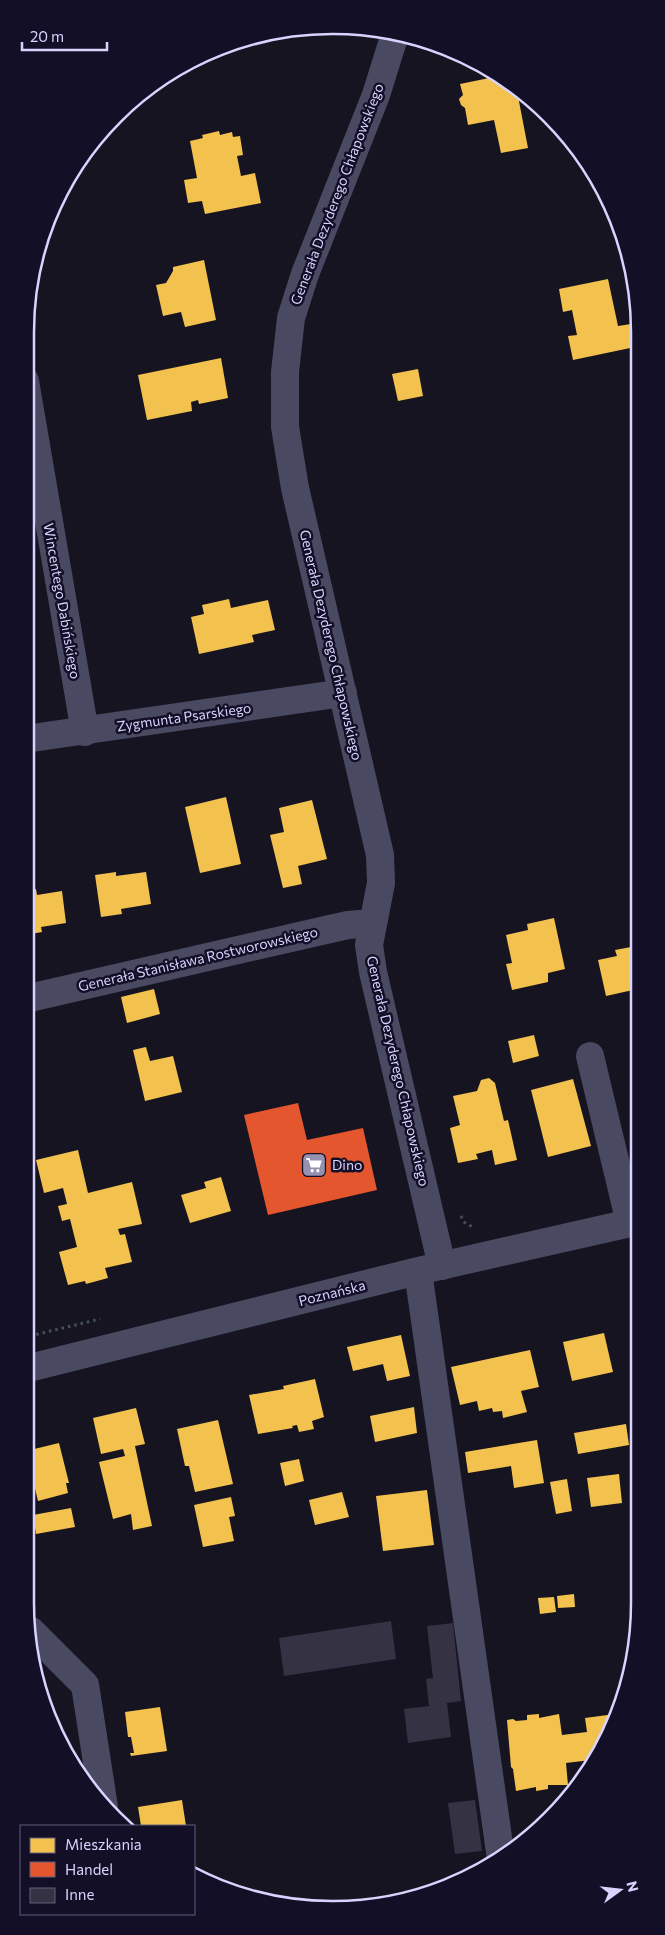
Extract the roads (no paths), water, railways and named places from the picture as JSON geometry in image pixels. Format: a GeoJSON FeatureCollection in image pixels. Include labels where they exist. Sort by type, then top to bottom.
{"type":"FeatureCollection","features":[{"type":"Feature","properties":{"kind":"street","name":"Generała Dezyderego Chłapowskiego"},"geometry":{"type":"LineString","coordinates":[[393,40],[376,95],[304,274],[291,318],[284,372],[285,427],[295,488],[380,855],[381,883],[369,945],[373,972],[427,1196],[430,1268],[500,1850]]}},
{"type":"Feature","properties":{"kind":"street","name":"Wincentego Dabińskiego"},"geometry":{"type":"LineString","coordinates":[[34,434],[85,732]]}},
{"type":"Feature","properties":{"kind":"street","name":"Zygmunta Psarskiego"},"geometry":{"type":"LineString","coordinates":[[34,738],[343,693]]}},
{"type":"Feature","properties":{"kind":"street","name":"Generała Stanisława Rostworowskiego"},"geometry":{"type":"LineString","coordinates":[[34,997],[330,928],[372,923]]}},
{"type":"Feature","properties":{"kind":"street"},"geometry":{"type":"LineString","coordinates":[[590,1056],[631,1207]]}},
{"type":"Feature","properties":{"kind":"street","name":"Poznańska"},"geometry":{"type":"LineString","coordinates":[[34,1367],[430,1268],[631,1223]]}},
{"type":"Feature","properties":{"kind":"street"},"geometry":{"type":"LineString","coordinates":[[35,1635],[85,1685],[101,1791]]}},
{"type":"Feature","properties":{"kind":"place","name":"Dino"},"geometry":{"type":"Point","coordinates":[314,1165]}}]}
